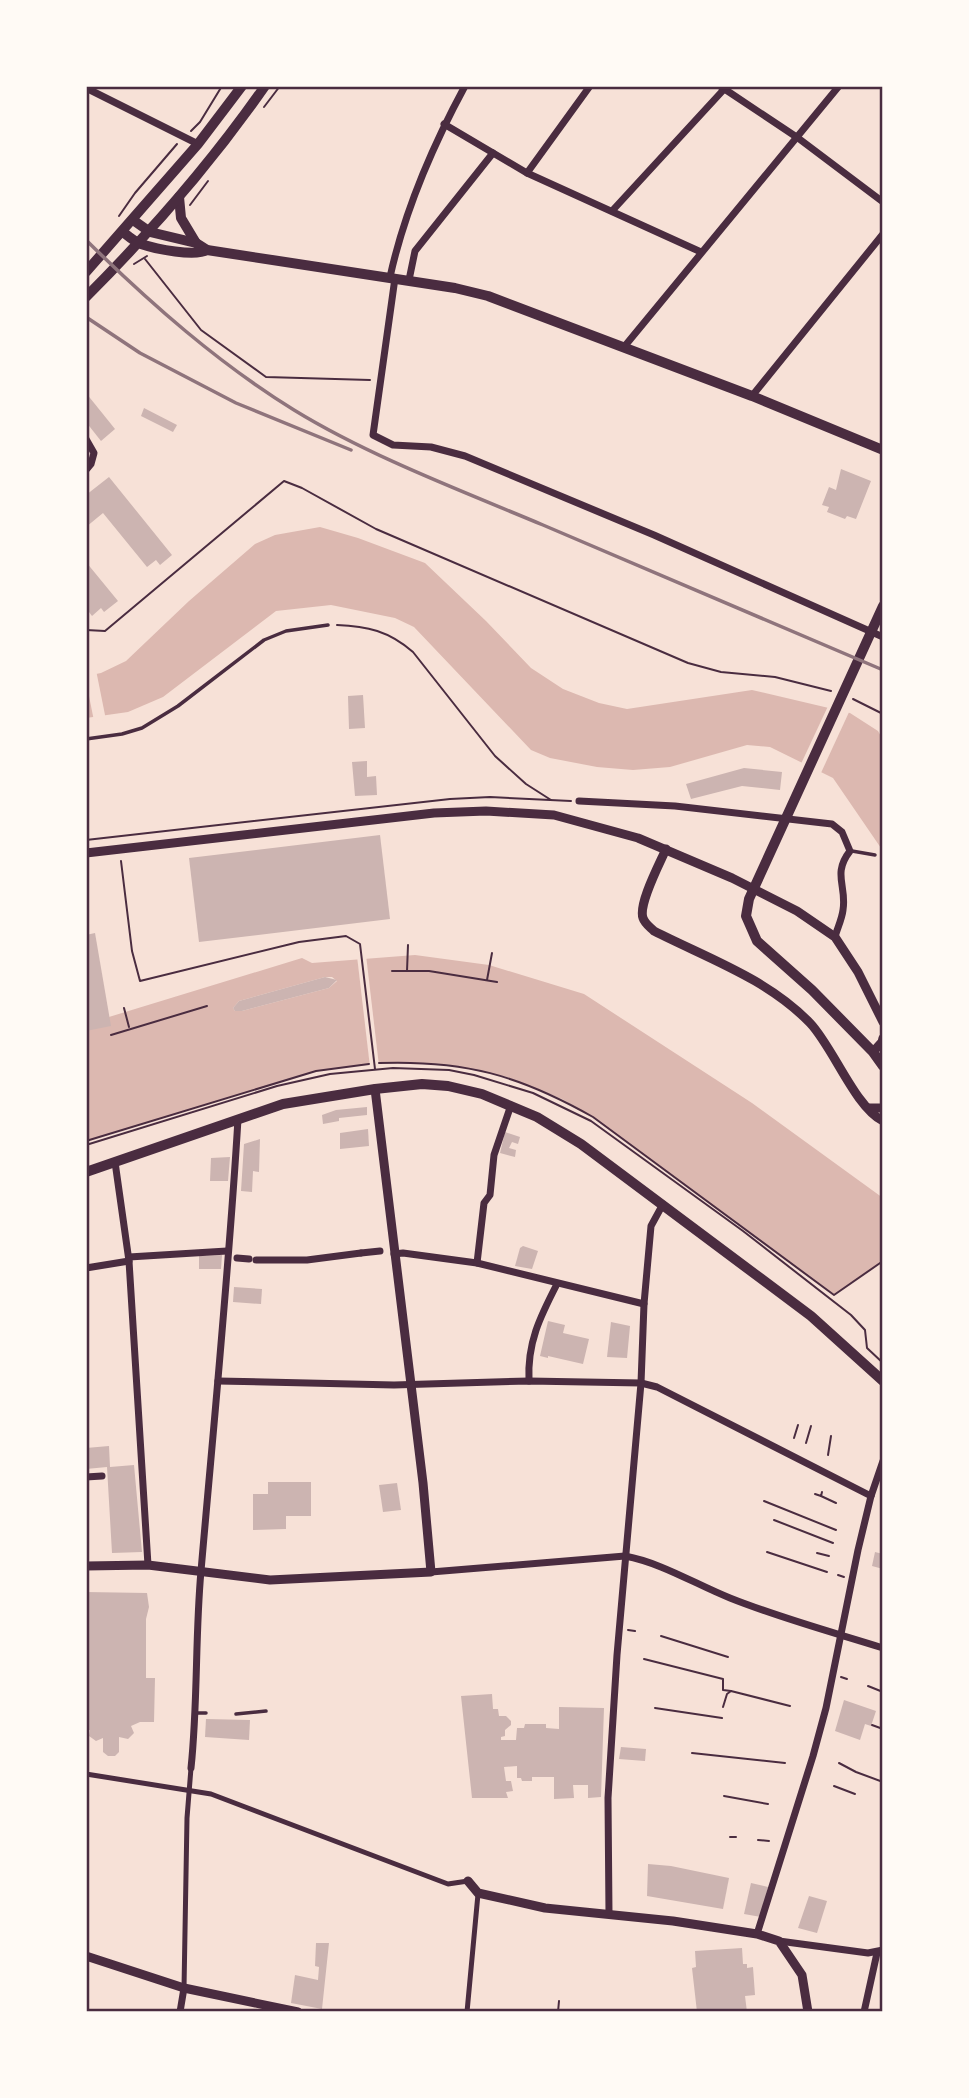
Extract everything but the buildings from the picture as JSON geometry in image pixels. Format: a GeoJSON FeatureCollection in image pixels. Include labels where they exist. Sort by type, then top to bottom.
{"type":"FeatureCollection","features":[{"type":"Feature","properties":{"kind":"main road"},"geometry":{"type":"LineString","coordinates":[[86,272],[198,144],[242,86]]}},
{"type":"Feature","properties":{"kind":"main road"},"geometry":{"type":"LineString","coordinates":[[86,297],[150,232],[265,86]]}},
{"type":"Feature","properties":{"kind":"main road"},"geometry":{"type":"LineString","coordinates":[[179,197],[181,218],[196,243]]}},
{"type":"Feature","properties":{"kind":"main road"},"geometry":{"type":"LineString","coordinates":[[134,220],[150,232],[196,243],[207,250],[409,280],[488,296],[752,396],[883,450]]}},
{"type":"Feature","properties":{"kind":"main road"},"geometry":{"type":"LineString","coordinates":[[122,232],[139,244],[200,254],[207,250]]}},
{"type":"Feature","properties":{"kind":"main road"},"geometry":{"type":"LineString","coordinates":[[883,606],[750,899],[746,916],[757,942],[812,990],[873,1052],[883,1066]]}},
{"type":"Feature","properties":{"kind":"main road"},"geometry":{"type":"LineString","coordinates":[[86,1172],[283,1104],[422,1084],[448,1086],[482,1094],[537,1117],[581,1144],[811,1316],[883,1381]]}},
{"type":"Feature","properties":{"kind":"street"},"geometry":{"type":"LineString","coordinates":[[465,86],[444,124],[420,178],[398,246],[373,435],[393,445],[431,447],[465,456],[653,535],[883,637]]}},
{"type":"Feature","properties":{"kind":"street"},"geometry":{"type":"LineString","coordinates":[[527,173],[590,86]]}},
{"type":"Feature","properties":{"kind":"street"},"geometry":{"type":"LineString","coordinates":[[624,347],[839,86]]}},
{"type":"Feature","properties":{"kind":"street"},"geometry":{"type":"LineString","coordinates":[[612,211],[723,87],[798,138],[883,202]]}},
{"type":"Feature","properties":{"kind":"street"},"geometry":{"type":"LineString","coordinates":[[86,88],[198,144]]}},
{"type":"Feature","properties":{"kind":"street"},"geometry":{"type":"LineString","coordinates":[[444,124],[527,173],[701,252]]}},
{"type":"Feature","properties":{"kind":"street"},"geometry":{"type":"LineString","coordinates":[[409,280],[415,251],[493,153]]}},
{"type":"Feature","properties":{"kind":"street"},"geometry":{"type":"LineString","coordinates":[[752,396],[883,234]]}},
{"type":"Feature","properties":{"kind":"street"},"geometry":{"type":"LineString","coordinates":[[398,246],[415,251]]}},
{"type":"Feature","properties":{"kind":"street"},"geometry":{"type":"LineString","coordinates":[[86,439],[94,453],[86,470]]}},
{"type":"Feature","properties":{"kind":"street"},"geometry":{"type":"LineString","coordinates":[[579,802],[675,806],[832,824],[842,831],[850,850],[842,861],[839,877],[844,909],[835,937]]}},
{"type":"Feature","properties":{"kind":"street"},"geometry":{"type":"LineString","coordinates":[[86,853],[434,813],[527,812],[554,815],[638,838],[666,849],[797,911],[835,937],[858,972],[883,1021],[883,1031]]}},
{"type":"Feature","properties":{"kind":"street"},"geometry":{"type":"LineString","coordinates":[[666,849],[643,904],[642,918],[648,925],[761,984],[790,1004],[818,1033],[860,1098],[883,1121]]}},
{"type":"Feature","properties":{"kind":"street"},"geometry":{"type":"LineString","coordinates":[[873,1052],[883,1042],[883,1038]]}},
{"type":"Feature","properties":{"kind":"street"},"geometry":{"type":"LineString","coordinates":[[375,1089],[431,1572]]}},
{"type":"Feature","properties":{"kind":"street"},"geometry":{"type":"LineString","coordinates":[[477,1263],[484,1203],[490,1195],[494,1155],[511,1105]]}},
{"type":"Feature","properties":{"kind":"street"},"geometry":{"type":"LineString","coordinates":[[869,1108],[883,1108]]}},
{"type":"Feature","properties":{"kind":"street"},"geometry":{"type":"LineString","coordinates":[[180,2012],[184,1988],[187,1818],[191,1768],[201,1713],[201,1572],[237,1119]]}},
{"type":"Feature","properties":{"kind":"street"},"geometry":{"type":"LineString","coordinates":[[116,1162],[129,1259],[148,1565]]}},
{"type":"Feature","properties":{"kind":"street"},"geometry":{"type":"LineString","coordinates":[[609,1914],[608,1798],[625,1556],[641,1383],[644,1304],[652,1226],[663,1204]]}},
{"type":"Feature","properties":{"kind":"street"},"geometry":{"type":"LineString","coordinates":[[86,1268],[129,1259],[227,1254],[237,1258],[307,1260],[380,1251],[477,1263],[644,1304]]}},
{"type":"Feature","properties":{"kind":"street"},"geometry":{"type":"LineString","coordinates":[[528,1381],[528,1355],[532,1339],[558,1284]]}},
{"type":"Feature","properties":{"kind":"street"},"geometry":{"type":"LineString","coordinates":[[218,1381],[301,1385],[528,1381],[641,1383],[657,1387],[871,1496]]}},
{"type":"Feature","properties":{"kind":"street"},"geometry":{"type":"LineString","coordinates":[[757,1934],[813,1756],[871,1496],[883,1461]]}},
{"type":"Feature","properties":{"kind":"street"},"geometry":{"type":"LineString","coordinates":[[86,1477],[102,1476]]}},
{"type":"Feature","properties":{"kind":"street"},"geometry":{"type":"LineString","coordinates":[[86,1566],[148,1565],[270,1580],[431,1572],[625,1556],[644,1560],[769,1612],[883,1648]]}},
{"type":"Feature","properties":{"kind":"street"},"geometry":{"type":"LineString","coordinates":[[86,1774],[211,1794],[448,1884],[468,1881],[478,1893],[545,1908],[673,1920],[757,1934],[779,1941],[880,1952],[864,2012]]}},
{"type":"Feature","properties":{"kind":"street"},"geometry":{"type":"LineString","coordinates":[[467,2012],[478,1893]]}},
{"type":"Feature","properties":{"kind":"street"},"geometry":{"type":"LineString","coordinates":[[779,1941],[802,1975],[808,2012]]}},
{"type":"Feature","properties":{"kind":"street"},"geometry":{"type":"LineString","coordinates":[[86,1956],[184,1988],[298,2012]]}},
{"type":"Feature","properties":{"kind":"lane"},"geometry":{"type":"LineString","coordinates":[[86,739],[142,728],[178,706],[264,640],[286,631],[328,625]]}},
{"type":"Feature","properties":{"kind":"lane"},"geometry":{"type":"LineString","coordinates":[[850,850],[875,855]]}},
{"type":"Feature","properties":{"kind":"lane"},"geometry":{"type":"LineString","coordinates":[[236,1714],[266,1711]]}},
{"type":"Feature","properties":{"kind":"path"},"geometry":{"type":"LineString","coordinates":[[114,223],[135,193],[200,122],[222,86]]}},
{"type":"Feature","properties":{"kind":"path"},"geometry":{"type":"LineString","coordinates":[[139,260],[144,258],[201,330],[267,377],[380,381]]}},
{"type":"Feature","properties":{"kind":"path"},"geometry":{"type":"LineString","coordinates":[[86,630],[104,631],[284,481],[302,488],[376,529],[688,663],[721,672],[775,677],[836,693]]}},
{"type":"Feature","properties":{"kind":"path"},"geometry":{"type":"LineString","coordinates":[[328,625],[364,626],[398,639],[412,652],[495,756],[510,771],[552,801]]}},
{"type":"Feature","properties":{"kind":"path"},"geometry":{"type":"LineString","coordinates":[[846,697],[883,714]]}},
{"type":"Feature","properties":{"kind":"path"},"geometry":{"type":"LineString","coordinates":[[86,841],[134,835]]}},
{"type":"Feature","properties":{"kind":"path"},"geometry":{"type":"LineString","coordinates":[[121,861],[132,951],[140,981],[299,942],[346,936],[360,944],[375,1068]]}},
{"type":"Feature","properties":{"kind":"path"},"geometry":{"type":"LineString","coordinates":[[407,971],[408,945]]}},
{"type":"Feature","properties":{"kind":"path"},"geometry":{"type":"LineString","coordinates":[[486,980],[492,953]]}},
{"type":"Feature","properties":{"kind":"path"},"geometry":{"type":"LineString","coordinates":[[392,971],[429,971],[497,982]]}},
{"type":"Feature","properties":{"kind":"path"},"geometry":{"type":"LineString","coordinates":[[111,1035],[206,1006]]}},
{"type":"Feature","properties":{"kind":"path"},"geometry":{"type":"LineString","coordinates":[[124,1008],[130,1029]]}},
{"type":"Feature","properties":{"kind":"path"},"geometry":{"type":"LineString","coordinates":[[379,1063],[421,1062],[468,1068],[507,1077],[562,1100],[593,1117],[834,1295],[883,1261]]}},
{"type":"Feature","properties":{"kind":"path"},"geometry":{"type":"LineString","coordinates":[[86,1143],[316,1072],[369,1064]]}},
{"type":"Feature","properties":{"kind":"path"},"geometry":{"type":"LineString","coordinates":[[86,1143],[277,1086],[330,1074],[375,1068],[449,1070],[474,1075],[533,1093],[591,1121],[743,1231],[850,1315],[865,1330],[867,1348],[883,1363]]}},
{"type":"Feature","properties":{"kind":"path"},"geometry":{"type":"LineString","coordinates":[[794,1437],[798,1425]]}},
{"type":"Feature","properties":{"kind":"path"},"geometry":{"type":"LineString","coordinates":[[806,1443],[811,1426]]}},
{"type":"Feature","properties":{"kind":"path"},"geometry":{"type":"LineString","coordinates":[[828,1455],[831,1436]]}},
{"type":"Feature","properties":{"kind":"path"},"geometry":{"type":"LineString","coordinates":[[821,1496],[822,1492]]}},
{"type":"Feature","properties":{"kind":"path"},"geometry":{"type":"LineString","coordinates":[[815,1494],[836,1503]]}},
{"type":"Feature","properties":{"kind":"path"},"geometry":{"type":"LineString","coordinates":[[764,1501],[836,1531]]}},
{"type":"Feature","properties":{"kind":"path"},"geometry":{"type":"LineString","coordinates":[[774,1520],[833,1543]]}},
{"type":"Feature","properties":{"kind":"path"},"geometry":{"type":"LineString","coordinates":[[767,1552],[827,1572]]}},
{"type":"Feature","properties":{"kind":"path"},"geometry":{"type":"LineString","coordinates":[[817,1553],[829,1556]]}},
{"type":"Feature","properties":{"kind":"path"},"geometry":{"type":"LineString","coordinates":[[661,1636],[728,1657]]}},
{"type":"Feature","properties":{"kind":"path"},"geometry":{"type":"LineString","coordinates":[[644,1659],[723,1679],[723,1690],[790,1706]]}},
{"type":"Feature","properties":{"kind":"path"},"geometry":{"type":"LineString","coordinates":[[867,1686],[883,1692]]}},
{"type":"Feature","properties":{"kind":"path"},"geometry":{"type":"LineString","coordinates":[[723,1707],[727,1694],[731,1691]]}},
{"type":"Feature","properties":{"kind":"path"},"geometry":{"type":"LineString","coordinates":[[655,1708],[722,1718]]}},
{"type":"Feature","properties":{"kind":"path"},"geometry":{"type":"LineString","coordinates":[[872,1725],[883,1729]]}},
{"type":"Feature","properties":{"kind":"path"},"geometry":{"type":"LineString","coordinates":[[692,1753],[785,1763]]}},
{"type":"Feature","properties":{"kind":"path"},"geometry":{"type":"LineString","coordinates":[[839,1763],[856,1773],[883,1782]]}},
{"type":"Feature","properties":{"kind":"path"},"geometry":{"type":"LineString","coordinates":[[834,1786],[855,1794]]}},
{"type":"Feature","properties":{"kind":"path"},"geometry":{"type":"LineString","coordinates":[[724,1796],[768,1804]]}},
{"type":"Feature","properties":{"kind":"path"},"geometry":{"type":"LineString","coordinates":[[730,1837],[736,1837]]}},
{"type":"Feature","properties":{"kind":"path"},"geometry":{"type":"LineString","coordinates":[[758,1840],[769,1841]]}},
{"type":"Feature","properties":{"kind":"path"},"geometry":{"type":"LineString","coordinates":[[558,2012],[559,2001]]}},
{"type":"Feature","properties":{"kind":"shaded area"},"geometry":{"type":"Polygon","coordinates":[[[320,527],[425,563],[531,668],[563,689],[599,703],[627,709],[752,690],[850,713],[878,731],[883,740],[883,851],[833,778],[770,747],[747,745],[670,767],[633,770],[597,767],[550,758],[531,750],[414,627],[395,618],[331,605],[276,611],[163,697],[128,712],[86,718],[86,673],[101,673],[126,661],[189,601],[255,544],[275,535],[320,527]]]}},
{"type":"Feature","properties":{"kind":"shaded area"},"geometry":{"type":"Polygon","coordinates":[[[415,955],[489,965],[584,994],[752,1103],[883,1198],[883,1261],[834,1295],[593,1117],[562,1099],[507,1077],[445,1064],[379,1063],[316,1071],[86,1141],[86,1024],[302,958],[312,963],[415,955]],[[332,977],[239,1001],[233,1008],[235,1011],[242,1011],[329,988],[337,981],[332,977]]]}},
{"type":"Feature","properties":{"kind":"pier"},"geometry":{"type":"Polygon","coordinates":[[[86,669],[96,670],[106,720],[94,721],[86,669]]]}},
{"type":"Feature","properties":{"kind":"pier"},"geometry":{"type":"Polygon","coordinates":[[[829,704],[850,710],[820,775],[800,766],[829,704]]]}},
{"type":"Feature","properties":{"kind":"pier"},"geometry":{"type":"Polygon","coordinates":[[[366,955],[379,1066],[370,1067],[357,956],[366,955]]]}},
{"type":"Feature","properties":{"kind":"railway"},"geometry":{"type":"LineString","coordinates":[[86,240],[135,287],[212,352],[266,392],[323,427],[416,472],[883,670]]}},
{"type":"Feature","properties":{"kind":"railway"},"geometry":{"type":"LineString","coordinates":[[86,317],[140,353],[236,403],[351,450]]}}]}
